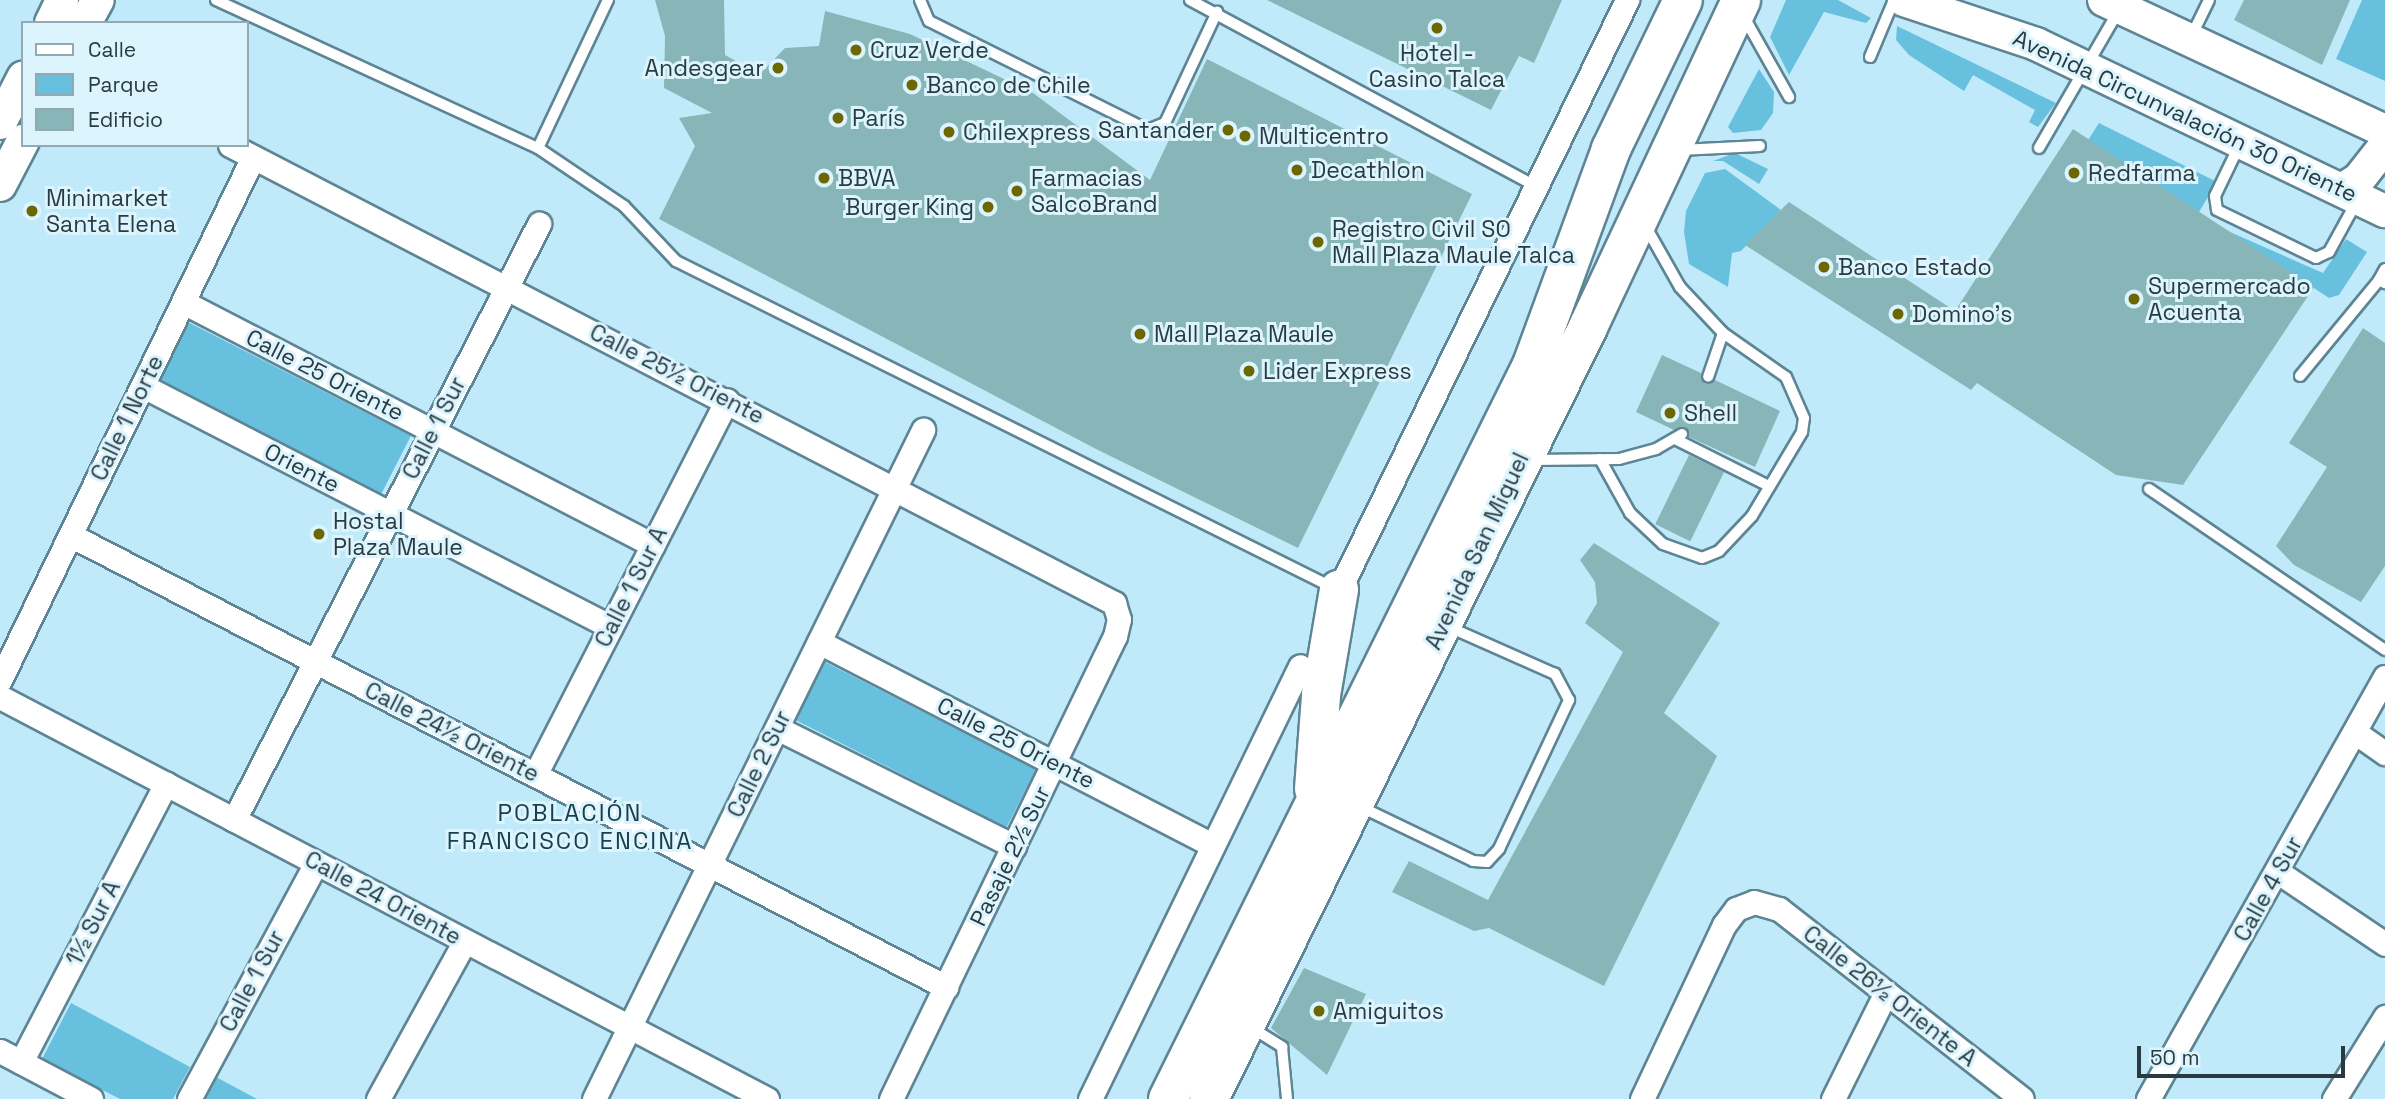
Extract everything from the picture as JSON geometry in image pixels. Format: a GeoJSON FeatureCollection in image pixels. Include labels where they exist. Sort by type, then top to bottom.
{"type":"FeatureCollection","features":[{"type":"Feature","properties":{"kind":"highway","name":"Avenida San Miguel"},"geometry":{"type":"LineString","coordinates":[[1168,1099],[1532,365],[1611,149],[1683,0]]}},
{"type":"Feature","properties":{"kind":"highway","name":"Avenida San Miguel"},"geometry":{"type":"LineString","coordinates":[[1209,1099],[1444,625],[1519,460],[1588,327],[1638,212],[1671,151],[1740,3]]}},
{"type":"Feature","properties":{"kind":"highway"},"geometry":{"type":"LineString","coordinates":[[1312,808],[1321,695],[1339,590]]}},
{"type":"Feature","properties":{"kind":"main road"},"geometry":{"type":"LineString","coordinates":[[52,21],[62,0]]}},
{"type":"Feature","properties":{"kind":"main road"},"geometry":{"type":"LineString","coordinates":[[86,21],[97,0]]}},
{"type":"Feature","properties":{"kind":"main road","name":"Avenida Circunvalación 30 Oriente"},"geometry":{"type":"LineString","coordinates":[[1904,0],[2010,33],[2362,200]]}},
{"type":"Feature","properties":{"kind":"main road"},"geometry":{"type":"LineString","coordinates":[[2112,4],[2385,131]]}},
{"type":"Feature","properties":{"kind":"main road"},"geometry":{"type":"LineString","coordinates":[[0,123],[21,82]]}},
{"type":"Feature","properties":{"kind":"main road"},"geometry":{"type":"LineString","coordinates":[[0,185],[21,145]]}},
{"type":"Feature","properties":{"kind":"main road"},"geometry":{"type":"LineString","coordinates":[[2362,200],[2359,178],[2385,146]]}},
{"type":"Feature","properties":{"kind":"street"},"geometry":{"type":"LineString","coordinates":[[1339,590],[1627,0]]}},
{"type":"Feature","properties":{"kind":"street","name":"Calle 25½ Oriente"},"geometry":{"type":"LineString","coordinates":[[234,147],[1103,593],[1118,610]]}},
{"type":"Feature","properties":{"kind":"street","name":"Calle 1 Norte"},"geometry":{"type":"LineString","coordinates":[[2,697],[70,535],[253,157]]}},
{"type":"Feature","properties":{"kind":"street","name":"Calle 1 Sur"},"geometry":{"type":"LineString","coordinates":[[234,820],[539,224]]}},
{"type":"Feature","properties":{"kind":"street","name":"Calle 25 Oriente"},"geometry":{"type":"LineString","coordinates":[[183,302],[653,545]]}},
{"type":"Feature","properties":{"kind":"street","name":"Oriente"},"geometry":{"type":"LineString","coordinates":[[143,386],[611,627]]}},
{"type":"Feature","properties":{"kind":"street","name":"Calle 1 Sur A"},"geometry":{"type":"LineString","coordinates":[[535,775],[727,400]]}},
{"type":"Feature","properties":{"kind":"street","name":"Calle 2 Sur"},"geometry":{"type":"LineString","coordinates":[[594,1099],[923,430]]}},
{"type":"Feature","properties":{"kind":"street","name":"Calle 24½ Oriente"},"geometry":{"type":"LineString","coordinates":[[70,535],[946,987]]}},
{"type":"Feature","properties":{"kind":"street","name":"Pasaje 2½ Sur"},"geometry":{"type":"LineString","coordinates":[[891,1099],[1056,763],[1118,628],[1118,610]]}},
{"type":"Feature","properties":{"kind":"street","name":"Calle 25 Oriente"},"geometry":{"type":"LineString","coordinates":[[819,642],[1213,845]]}},
{"type":"Feature","properties":{"kind":"street"},"geometry":{"type":"LineString","coordinates":[[1090,1099],[1300,666]]}},
{"type":"Feature","properties":{"kind":"street","name":"Calle 4 Sur"},"geometry":{"type":"LineString","coordinates":[[2148,1099],[2278,872],[2385,677]]}},
{"type":"Feature","properties":{"kind":"street","name":"Calle 24 Oriente"},"geometry":{"type":"LineString","coordinates":[[2,697],[766,1099]]}},
{"type":"Feature","properties":{"kind":"street"},"geometry":{"type":"LineString","coordinates":[[777,728],[1014,846]]}},
{"type":"Feature","properties":{"kind":"street"},"geometry":{"type":"LineString","coordinates":[[2356,733],[2385,752]]}},
{"type":"Feature","properties":{"kind":"street","name":"1½ Sur A"},"geometry":{"type":"LineString","coordinates":[[21,1062],[166,784]]}},
{"type":"Feature","properties":{"kind":"street","name":"Calle 1 Sur"},"geometry":{"type":"LineString","coordinates":[[189,1099],[316,863]]}},
{"type":"Feature","properties":{"kind":"street"},"geometry":{"type":"LineString","coordinates":[[2278,872],[2385,944]]}},
{"type":"Feature","properties":{"kind":"street","name":"Calle 26½ Oriente A"},"geometry":{"type":"LineString","coordinates":[[1642,1099],[1724,925],[1736,909],[1754,902],[1779,909],[2022,1099]]}},
{"type":"Feature","properties":{"kind":"street"},"geometry":{"type":"LineString","coordinates":[[378,1099],[465,941]]}},
{"type":"Feature","properties":{"kind":"street"},"geometry":{"type":"LineString","coordinates":[[1833,1099],[1886,992]]}},
{"type":"Feature","properties":{"kind":"street"},"geometry":{"type":"LineString","coordinates":[[2334,1099],[2385,1017]]}},
{"type":"Feature","properties":{"kind":"street"},"geometry":{"type":"LineString","coordinates":[[0,1051],[91,1099]]}},
{"type":"Feature","properties":{"kind":"lane"},"geometry":{"type":"LineString","coordinates":[[216,0],[538,148],[624,206],[676,261],[1339,590]]}},
{"type":"Feature","properties":{"kind":"lane"},"geometry":{"type":"LineString","coordinates":[[538,148],[608,0]]}},
{"type":"Feature","properties":{"kind":"lane"},"geometry":{"type":"LineString","coordinates":[[920,0],[929,21],[1148,130],[1165,123],[1217,12]]}},
{"type":"Feature","properties":{"kind":"lane"},"geometry":{"type":"LineString","coordinates":[[1190,0],[1217,12],[1536,186]]}},
{"type":"Feature","properties":{"kind":"lane"},"geometry":{"type":"LineString","coordinates":[[1870,57],[1894,0]]}},
{"type":"Feature","properties":{"kind":"lane"},"geometry":{"type":"LineString","coordinates":[[2190,39],[2208,0]]}},
{"type":"Feature","properties":{"kind":"lane"},"geometry":{"type":"LineString","coordinates":[[1740,3],[1789,97]]}},
{"type":"Feature","properties":{"kind":"lane"},"geometry":{"type":"LineString","coordinates":[[2039,148],[2088,68],[2112,4]]}},
{"type":"Feature","properties":{"kind":"lane"},"geometry":{"type":"LineString","coordinates":[[2242,141],[2215,196],[2217,210],[2229,216],[2316,258],[2329,252],[2362,200]]}},
{"type":"Feature","properties":{"kind":"lane"},"geometry":{"type":"LineString","coordinates":[[1671,151],[1760,146]]}},
{"type":"Feature","properties":{"kind":"lane"},"geometry":{"type":"LineString","coordinates":[[1600,459],[1630,513],[1663,544],[1702,558],[1719,551],[1752,516],[1802,432],[1801,402],[1786,377],[1723,333],[1680,287],[1638,212]]}},
{"type":"Feature","properties":{"kind":"lane"},"geometry":{"type":"LineString","coordinates":[[2300,376],[2382,282],[2385,269]]}},
{"type":"Feature","properties":{"kind":"lane"},"geometry":{"type":"LineString","coordinates":[[1708,377],[1723,333]]}},
{"type":"Feature","properties":{"kind":"lane"},"geometry":{"type":"LineString","coordinates":[[1519,460],[1619,459],[1680,437],[1769,486]]}},
{"type":"Feature","properties":{"kind":"lane"},"geometry":{"type":"LineString","coordinates":[[2149,489],[2385,650]]}},
{"type":"Feature","properties":{"kind":"lane"},"geometry":{"type":"LineString","coordinates":[[1355,804],[1472,861],[1487,862],[1499,849],[1569,699],[1555,674],[1444,625]]}},
{"type":"Feature","properties":{"kind":"lane"},"geometry":{"type":"LineString","coordinates":[[1244,1024],[1282,1048],[1287,1099]]}},
{"type":"Feature","properties":{"kind":"green space"},"geometry":{"type":"Polygon","coordinates":[[[1786,0],[1838,0],[1871,18],[1866,23],[1824,12],[1789,75],[1770,37],[1786,0]]]}},
{"type":"Feature","properties":{"kind":"green space"},"geometry":{"type":"Polygon","coordinates":[[[2362,0],[2385,0],[2385,81],[2336,59],[2362,0]]]}},
{"type":"Feature","properties":{"kind":"green space"},"geometry":{"type":"Polygon","coordinates":[[[1897,26],[2056,103],[2038,127],[2029,122],[2035,110],[1973,75],[1964,91],[1909,55],[1896,40],[1897,26]]]}},
{"type":"Feature","properties":{"kind":"green space"},"geometry":{"type":"Polygon","coordinates":[[[1759,69],[1774,92],[1773,113],[1761,130],[1733,133],[1728,127],[1759,69]]]}},
{"type":"Feature","properties":{"kind":"green space"},"geometry":{"type":"Polygon","coordinates":[[[2099,123],[2217,182],[2199,212],[2088,140],[2099,123]]]}},
{"type":"Feature","properties":{"kind":"green space"},"geometry":{"type":"Polygon","coordinates":[[[1735,153],[1768,169],[1759,184],[1723,161],[1713,161],[1735,153]]]}},
{"type":"Feature","properties":{"kind":"green space"},"geometry":{"type":"Polygon","coordinates":[[[1725,169],[1781,210],[1741,251],[1732,253],[1728,287],[1689,264],[1684,232],[1686,211],[1705,173],[1725,169]]]}},
{"type":"Feature","properties":{"kind":"green space"},"geometry":{"type":"Polygon","coordinates":[[[2228,231],[2323,273],[2346,239],[2367,252],[2339,295],[2329,298],[2228,231]]]}},
{"type":"Feature","properties":{"kind":"green space"},"geometry":{"type":"Polygon","coordinates":[[[182,319],[411,436],[381,494],[152,378],[182,319]]]}},
{"type":"Feature","properties":{"kind":"green space"},"geometry":{"type":"Polygon","coordinates":[[[823,661],[1036,770],[1006,827],[793,719],[823,661]]]}},
{"type":"Feature","properties":{"kind":"green space"},"geometry":{"type":"Polygon","coordinates":[[[71,1003],[190,1067],[173,1099],[120,1099],[42,1059],[71,1003]]]}},
{"type":"Feature","properties":{"kind":"green space"},"geometry":{"type":"Polygon","coordinates":[[[216,1077],[257,1099],[205,1099],[216,1077]]]}},
{"type":"Feature","properties":{"kind":"building","name":"Mall Plaza Maule"},"geometry":{"type":"Polygon","coordinates":[[[655,0],[724,0],[725,55],[760,74],[785,48],[819,46],[825,11],[910,34],[1033,93],[1150,180],[1207,59],[1472,194],[1298,548],[1096,449],[659,219],[695,146],[679,118],[712,113],[664,88],[665,36],[655,0]]]}},
{"type":"Feature","properties":{"kind":"building","name":"Hotel - Casino Talca"},"geometry":{"type":"Polygon","coordinates":[[[1267,0],[1562,0],[1534,63],[1519,56],[1491,110],[1267,0]]]}},
{"type":"Feature","properties":{"kind":"building"},"geometry":{"type":"Polygon","coordinates":[[[2244,0],[2350,0],[2322,65],[2234,20],[2244,0]]]}},
{"type":"Feature","properties":{"kind":"building","name":"Supermercado Acuenta"},"geometry":{"type":"Polygon","coordinates":[[[2073,129],[2314,287],[2183,485],[2116,475],[1977,383],[1971,390],[1745,245],[1789,202],[1955,311],[2073,129]]]}},
{"type":"Feature","properties":{"kind":"building"},"geometry":{"type":"Polygon","coordinates":[[[2363,328],[2385,343],[2385,566],[2361,602],[2294,565],[2276,546],[2327,467],[2289,443],[2363,328]]]}},
{"type":"Feature","properties":{"kind":"building"},"geometry":{"type":"Polygon","coordinates":[[[1662,355],[1701,373],[1705,384],[1715,380],[1780,411],[1755,467],[1689,437],[1685,427],[1674,430],[1636,412],[1662,355]]]}},
{"type":"Feature","properties":{"kind":"building"},"geometry":{"type":"Polygon","coordinates":[[[1689,455],[1724,472],[1690,541],[1655,524],[1689,455]]]}},
{"type":"Feature","properties":{"kind":"building"},"geometry":{"type":"Polygon","coordinates":[[[1594,543],[1720,623],[1664,713],[1717,756],[1604,986],[1489,928],[1474,931],[1392,892],[1409,861],[1488,900],[1623,652],[1585,623],[1597,603],[1595,582],[1580,560],[1594,543]]]}},
{"type":"Feature","properties":{"kind":"building","name":"Amiguitos"},"geometry":{"type":"Polygon","coordinates":[[[1304,968],[1366,994],[1327,1075],[1271,1028],[1304,968]]]}},
{"type":"Feature","properties":{"kind":"place","name":"Hotel - Casino Talca"},"geometry":{"type":"Point","coordinates":[1437,28]}},
{"type":"Feature","properties":{"kind":"place","name":"Cruz Verde"},"geometry":{"type":"Point","coordinates":[856,50]}},
{"type":"Feature","properties":{"kind":"place","name":"Andesgear"},"geometry":{"type":"Point","coordinates":[778,68]}},
{"type":"Feature","properties":{"kind":"place","name":"Banco de Chile"},"geometry":{"type":"Point","coordinates":[912,85]}},
{"type":"Feature","properties":{"kind":"place","name":"París"},"geometry":{"type":"Point","coordinates":[838,118]}},
{"type":"Feature","properties":{"kind":"place","name":"Santander"},"geometry":{"type":"Point","coordinates":[1228,130]}},
{"type":"Feature","properties":{"kind":"place","name":"Chilexpress"},"geometry":{"type":"Point","coordinates":[949,132]}},
{"type":"Feature","properties":{"kind":"place","name":"Multicentro"},"geometry":{"type":"Point","coordinates":[1245,136]}},
{"type":"Feature","properties":{"kind":"place","name":"Decathlon"},"geometry":{"type":"Point","coordinates":[1297,170]}},
{"type":"Feature","properties":{"kind":"place","name":"Redfarma"},"geometry":{"type":"Point","coordinates":[2074,173]}},
{"type":"Feature","properties":{"kind":"place","name":"BBVA"},"geometry":{"type":"Point","coordinates":[824,178]}},
{"type":"Feature","properties":{"kind":"place","name":"Farmacias SalcoBrand"},"geometry":{"type":"Point","coordinates":[1017,191]}},
{"type":"Feature","properties":{"kind":"place","name":"Burger King"},"geometry":{"type":"Point","coordinates":[988,207]}},
{"type":"Feature","properties":{"kind":"place","name":"Minimarket Santa Elena"},"geometry":{"type":"Point","coordinates":[32,211]}},
{"type":"Feature","properties":{"kind":"place","name":"Registro Civil SO Mall Plaza Maule Talca"},"geometry":{"type":"Point","coordinates":[1318,242]}},
{"type":"Feature","properties":{"kind":"place","name":"Banco Estado"},"geometry":{"type":"Point","coordinates":[1824,267]}},
{"type":"Feature","properties":{"kind":"place","name":"Supermercado Acuenta"},"geometry":{"type":"Point","coordinates":[2134,299]}},
{"type":"Feature","properties":{"kind":"place","name":"Domino's"},"geometry":{"type":"Point","coordinates":[1898,314]}},
{"type":"Feature","properties":{"kind":"place","name":"Mall Plaza Maule"},"geometry":{"type":"Point","coordinates":[1140,334]}},
{"type":"Feature","properties":{"kind":"place","name":"Lider Express"},"geometry":{"type":"Point","coordinates":[1249,371]}},
{"type":"Feature","properties":{"kind":"place","name":"Shell"},"geometry":{"type":"Point","coordinates":[1670,413]}},
{"type":"Feature","properties":{"kind":"place","name":"Hostal Plaza Maule"},"geometry":{"type":"Point","coordinates":[319,534]}},
{"type":"Feature","properties":{"kind":"place","name":"Amiguitos"},"geometry":{"type":"Point","coordinates":[1319,1011]}},
{"type":"Feature","properties":{"kind":"district","name":"POBLACIÓN FRANCISCO ENCINA"},"geometry":{"type":"Point","coordinates":[570,827]}}]}
